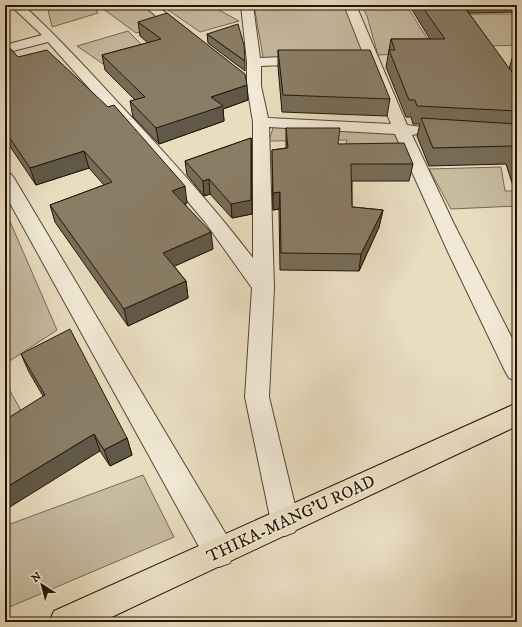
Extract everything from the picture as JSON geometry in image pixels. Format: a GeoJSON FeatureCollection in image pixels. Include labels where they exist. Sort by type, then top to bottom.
{"type":"FeatureCollection","features":[{"type":"Feature","properties":{"kind":"highway","name":"THIKA-MANG'U ROAD"},"geometry":{"type":"LineString","coordinates":[[77,619],[517,414]]}},
{"type":"Feature","properties":{"kind":"street"},"geometry":{"type":"LineString","coordinates":[[149,5],[195,41]]}},
{"type":"Feature","properties":{"kind":"street"},"geometry":{"type":"LineString","coordinates":[[247,5],[254,62],[248,82],[261,122],[263,287],[257,397],[285,522]]}},
{"type":"Feature","properties":{"kind":"street"},"geometry":{"type":"LineString","coordinates":[[350,5],[366,58],[402,130],[469,276],[517,371]]}},
{"type":"Feature","properties":{"kind":"street"},"geometry":{"type":"LineString","coordinates":[[26,9],[165,163],[212,218],[263,287]]}},
{"type":"Feature","properties":{"kind":"street"},"geometry":{"type":"LineString","coordinates":[[5,48],[51,37]]}},
{"type":"Feature","properties":{"kind":"street"},"geometry":{"type":"LineString","coordinates":[[254,62],[318,60]]}},
{"type":"Feature","properties":{"kind":"street"},"geometry":{"type":"LineString","coordinates":[[261,122],[433,131]]}},
{"type":"Feature","properties":{"kind":"street"},"geometry":{"type":"LineString","coordinates":[[5,178],[219,552]]}},
{"type":"Feature","properties":{"kind":"shaded area"},"geometry":{"type":"Polygon","coordinates":[[[53,5],[93,5],[98,13],[52,27],[48,10],[53,5]]]}},
{"type":"Feature","properties":{"kind":"shaded area"},"geometry":{"type":"Polygon","coordinates":[[[98,5],[154,5],[178,22],[136,33],[98,5]]]}},
{"type":"Feature","properties":{"kind":"shaded area"},"geometry":{"type":"Polygon","coordinates":[[[161,5],[210,5],[239,21],[200,32],[161,5]]]}},
{"type":"Feature","properties":{"kind":"shaded area"},"geometry":{"type":"Polygon","coordinates":[[[254,5],[347,5],[366,62],[264,63],[254,5]]]}},
{"type":"Feature","properties":{"kind":"shaded area"},"geometry":{"type":"Polygon","coordinates":[[[361,5],[406,5],[436,52],[378,55],[367,16],[361,5]]]}},
{"type":"Feature","properties":{"kind":"shaded area"},"geometry":{"type":"Polygon","coordinates":[[[469,14],[517,14],[517,45],[492,46],[469,14]]]}},
{"type":"Feature","properties":{"kind":"shaded area"},"geometry":{"type":"Polygon","coordinates":[[[128,31],[149,52],[103,64],[77,46],[128,31]]]}},
{"type":"Feature","properties":{"kind":"shaded area"},"geometry":{"type":"Polygon","coordinates":[[[274,125],[400,134],[403,156],[343,158],[347,140],[269,141],[274,125]]]}},
{"type":"Feature","properties":{"kind":"shaded area"},"geometry":{"type":"Polygon","coordinates":[[[501,167],[505,191],[517,191],[517,206],[451,209],[429,169],[501,167]]]}},
{"type":"Feature","properties":{"kind":"shaded area"},"geometry":{"type":"Polygon","coordinates":[[[5,210],[57,330],[5,364],[5,210]]]}},
{"type":"Feature","properties":{"kind":"shaded area"},"geometry":{"type":"Polygon","coordinates":[[[5,382],[23,414],[5,422],[5,382]]]}},
{"type":"Feature","properties":{"kind":"shaded area"},"geometry":{"type":"Polygon","coordinates":[[[143,475],[174,537],[5,609],[5,526],[143,475]]]}},
{"type":"Feature","properties":{"kind":"building"},"geometry":{"type":"Polygon","coordinates":[[[421,5],[463,5],[517,79],[517,111],[417,106],[415,100],[409,100],[389,50],[395,50],[391,39],[445,39],[421,5]]]}},
{"type":"Feature","properties":{"kind":"building"},"geometry":{"type":"Polygon","coordinates":[[[167,13],[245,74],[247,85],[211,97],[223,106],[156,128],[130,101],[145,97],[102,55],[161,39],[138,22],[167,13]]]}},
{"type":"Feature","properties":{"kind":"building"},"geometry":{"type":"Polygon","coordinates":[[[238,24],[244,45],[245,61],[207,34],[238,24]]]}},
{"type":"Feature","properties":{"kind":"building"},"geometry":{"type":"Polygon","coordinates":[[[5,43],[18,57],[47,50],[108,107],[114,105],[185,186],[172,191],[211,232],[163,253],[186,281],[124,309],[50,205],[112,182],[84,151],[30,168],[5,131],[5,43]]]}},
{"type":"Feature","properties":{"kind":"building"},"geometry":{"type":"Polygon","coordinates":[[[278,50],[370,50],[390,99],[283,95],[278,50]]]}},
{"type":"Feature","properties":{"kind":"building"},"geometry":{"type":"Polygon","coordinates":[[[421,118],[517,124],[517,159],[513,146],[433,148],[421,118]]]}},
{"type":"Feature","properties":{"kind":"building"},"geometry":{"type":"Polygon","coordinates":[[[286,128],[340,128],[338,144],[404,143],[413,164],[351,164],[352,207],[383,210],[361,254],[281,253],[280,192],[273,193],[272,150],[288,148],[286,128]]]}},
{"type":"Feature","properties":{"kind":"building"},"geometry":{"type":"Polygon","coordinates":[[[251,138],[251,200],[231,204],[209,179],[203,181],[185,161],[251,138]]]}},
{"type":"Feature","properties":{"kind":"building"},"geometry":{"type":"Polygon","coordinates":[[[70,329],[127,438],[104,450],[94,434],[5,488],[5,420],[45,395],[21,354],[70,329]]]}}]}
